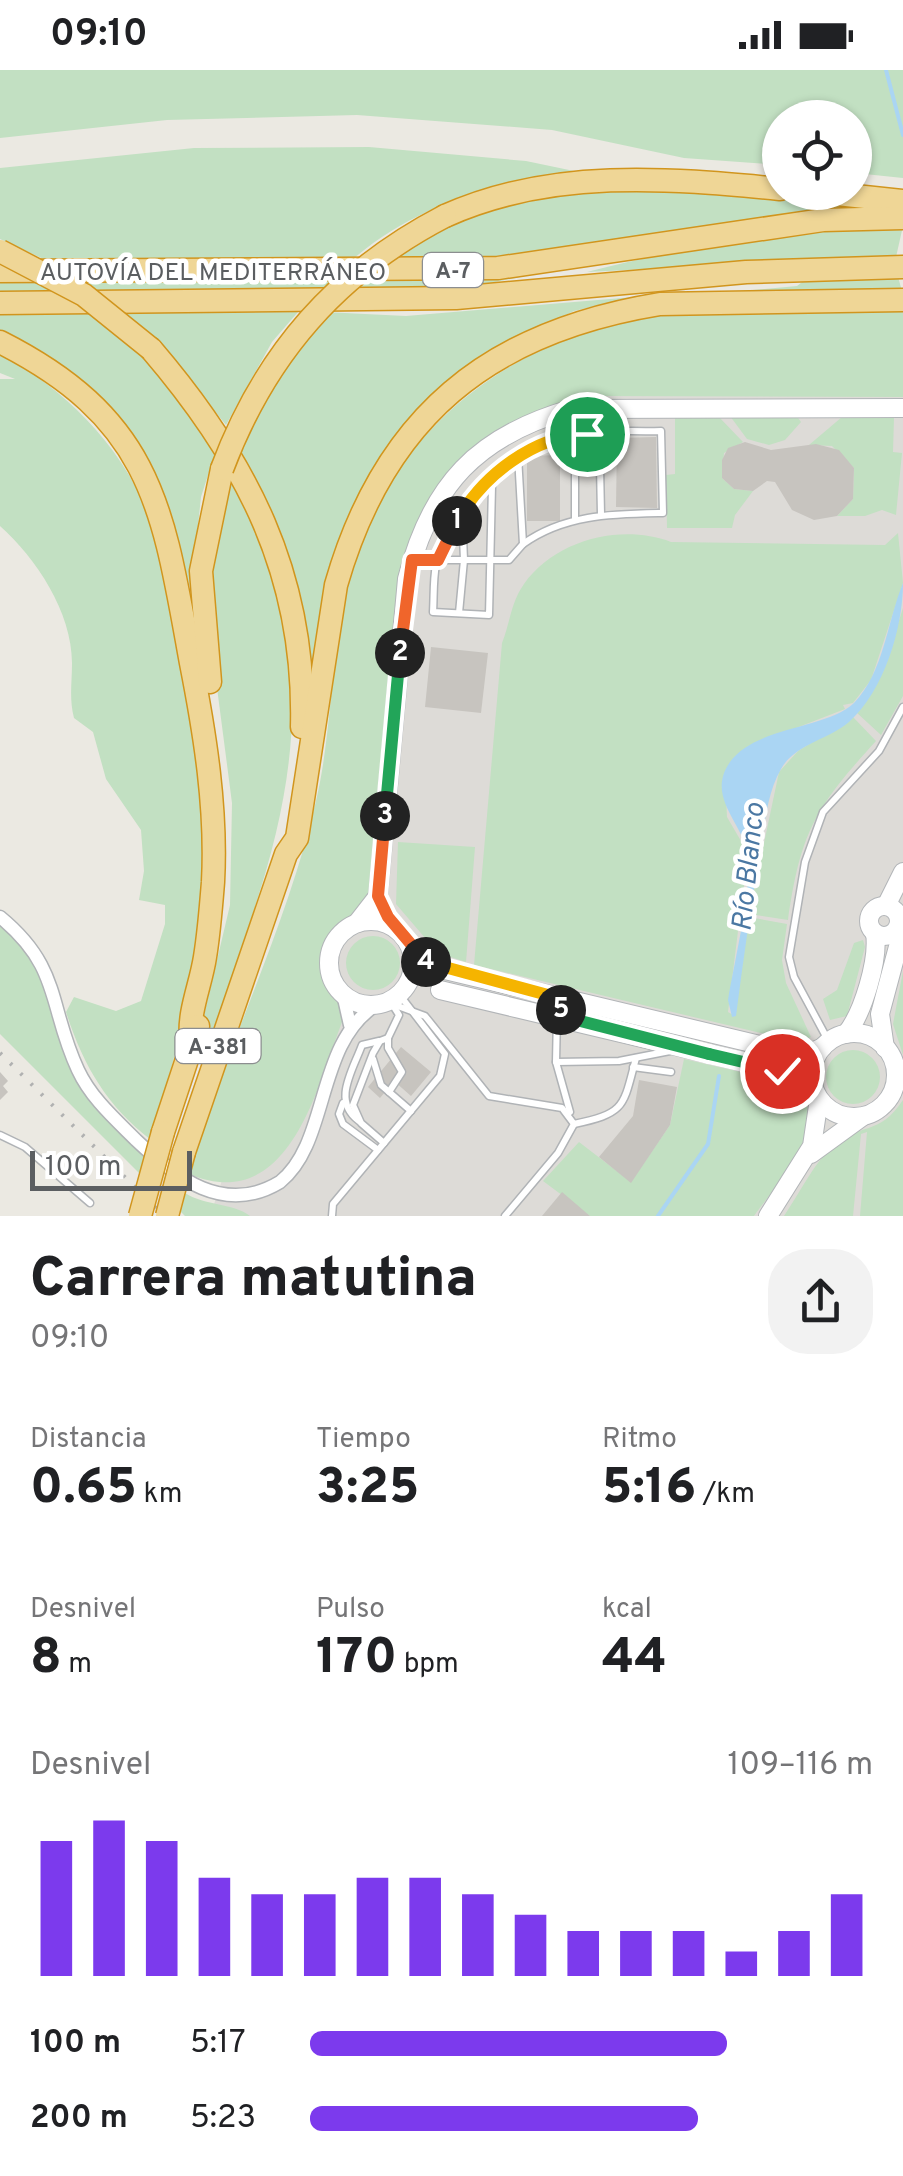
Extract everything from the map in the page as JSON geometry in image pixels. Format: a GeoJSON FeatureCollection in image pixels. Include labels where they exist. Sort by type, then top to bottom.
{"type":"FeatureCollection","features":[{"type":"Feature","properties":{"kind":"highway"},"geometry":{"type":"LineString","coordinates":[[191,1039],[208,988],[221,894],[220,750],[203,635],[201,585],[206,530],[222,468],[263,380],[313,312],[374,258],[446,216],[483,201],[580,181],[681,181],[762,188]]}},
{"type":"Feature","properties":{"kind":"highway"},"geometry":{"type":"LineString","coordinates":[[872,197],[903,200]]}},
{"type":"Feature","properties":{"kind":"highway","name":"AUTOVÍA DEL MEDITERRÁNEO"},"geometry":{"type":"LineString","coordinates":[[0,271],[498,268],[823,220],[903,218]]}},
{"type":"Feature","properties":{"kind":"highway"},"geometry":{"type":"LineString","coordinates":[[0,251],[84,295],[151,349],[198,404],[241,469],[290,594],[303,694],[298,782],[286,854]]}},
{"type":"Feature","properties":{"kind":"highway","name":"AUTOVÍA DEL MEDITERRÁNEO"},"geometry":{"type":"LineString","coordinates":[[0,303],[456,298],[746,272],[895,267]]}},
{"type":"Feature","properties":{"kind":"highway"},"geometry":{"type":"LineString","coordinates":[[286,854],[297,838],[304,813],[328,628],[346,548],[377,479],[420,420],[443,398],[514,347],[620,310],[660,304],[894,300]]}},
{"type":"Feature","properties":{"kind":"highway"},"geometry":{"type":"LineString","coordinates":[[0,342],[44,367],[104,417],[149,484],[165,522],[201,722],[212,828],[206,956],[191,1039]]}},
{"type":"Feature","properties":{"kind":"highway","name":"A-381"},"geometry":{"type":"LineString","coordinates":[[167,1216],[184,1152],[286,854]]}},
{"type":"Feature","properties":{"kind":"highway","name":"A-381"},"geometry":{"type":"LineString","coordinates":[[140,1216],[191,1039]]}},
{"type":"Feature","properties":{"kind":"street"},"geometry":{"type":"LineString","coordinates":[[0,916],[20,933],[49,976],[77,1069],[88,1087],[174,1177],[207,1196],[244,1198],[282,1180],[298,1160],[350,1025],[343,994],[330,972],[329,954],[342,932],[357,923],[378,896],[412,560],[436,501],[462,468],[494,440],[530,420],[574,408],[903,408]]}},
{"type":"Feature","properties":{"kind":"street"},"geometry":{"type":"LineString","coordinates":[[804,1162],[838,1130],[882,1106],[894,1086],[894,1062],[878,1024],[903,872]]}},
{"type":"Feature","properties":{"kind":"street"},"geometry":{"type":"LineString","coordinates":[[378,896],[420,958],[445,970],[498,983],[604,1029],[794,1074],[838,1114],[864,1116]]}},
{"type":"Feature","properties":{"kind":"street"},"geometry":{"type":"LineString","coordinates":[[768,1216],[804,1162],[816,1134],[817,1095],[812,1068],[858,1012],[876,946],[870,916],[897,924]]}},
{"type":"Feature","properties":{"kind":"street"},"geometry":{"type":"LineString","coordinates":[[357,923],[383,922],[404,938],[412,971],[394,1001]]}},
{"type":"Feature","properties":{"kind":"street"},"geometry":{"type":"LineString","coordinates":[[874,933],[884,937],[897,924]]}},
{"type":"Feature","properties":{"kind":"street"},"geometry":{"type":"LineString","coordinates":[[350,1025],[423,987],[491,1002],[617,1011],[785,1051],[812,1052],[832,1041],[865,1035],[886,1048]]}},
{"type":"Feature","properties":{"kind":"street"},"geometry":{"type":"LineString","coordinates":[[343,994],[358,1003],[394,1001]]}},
{"type":"Feature","properties":{"kind":"street"},"geometry":{"type":"LineString","coordinates":[[604,1029],[617,1011]]}},
{"type":"Feature","properties":{"kind":"lane"},"geometry":{"type":"LineString","coordinates":[[574,408],[574,434]]}},
{"type":"Feature","properties":{"kind":"lane"},"geometry":{"type":"LineString","coordinates":[[412,560],[438,560],[464,560],[490,560],[509,560],[522,544],[543,530],[602,514],[663,513],[662,431],[574,434],[518,456],[487,482],[462,512],[438,560],[433,612],[489,615],[490,560],[492,486],[487,482]]}},
{"type":"Feature","properties":{"kind":"lane"},"geometry":{"type":"LineString","coordinates":[[518,456],[522,544]]}},
{"type":"Feature","properties":{"kind":"lane"},"geometry":{"type":"LineString","coordinates":[[576,520],[575,466],[600,466],[602,514]]}},
{"type":"Feature","properties":{"kind":"lane"},"geometry":{"type":"LineString","coordinates":[[459,613],[464,560],[462,512]]}},
{"type":"Feature","properties":{"kind":"lane"},"geometry":{"type":"LineString","coordinates":[[832,1041],[794,977],[789,958],[805,862],[823,812],[882,747],[903,707]]}},
{"type":"Feature","properties":{"kind":"lane"},"geometry":{"type":"LineString","coordinates":[[361,1123],[354,1098],[373,1053],[399,1016],[394,1001]]}},
{"type":"Feature","properties":{"kind":"lane"},"geometry":{"type":"LineString","coordinates":[[332,1216],[333,1204],[440,1076],[444,1054],[394,1001]]}},
{"type":"Feature","properties":{"kind":"lane"},"geometry":{"type":"LineString","coordinates":[[394,1001],[433,1024],[490,1096],[562,1108],[570,1114]]}},
{"type":"Feature","properties":{"kind":"lane"},"geometry":{"type":"LineString","coordinates":[[563,1008],[556,1062],[574,1124]]}},
{"type":"Feature","properties":{"kind":"lane"},"geometry":{"type":"LineString","coordinates":[[384,1039],[402,1072],[389,1092]]}},
{"type":"Feature","properties":{"kind":"lane"},"geometry":{"type":"LineString","coordinates":[[378,1150],[343,1124],[340,1114],[362,1046],[384,1039]]}},
{"type":"Feature","properties":{"kind":"lane"},"geometry":{"type":"LineString","coordinates":[[556,1062],[636,1058],[686,1048]]}},
{"type":"Feature","properties":{"kind":"lane"},"geometry":{"type":"LineString","coordinates":[[373,1053],[376,1077],[411,1111]]}},
{"type":"Feature","properties":{"kind":"lane"},"geometry":{"type":"LineString","coordinates":[[506,1216],[558,1153],[574,1124],[616,1113],[636,1058]]}},
{"type":"Feature","properties":{"kind":"lane"},"geometry":{"type":"LineString","coordinates":[[634,1067],[672,1072]]}},
{"type":"Feature","properties":{"kind":"lane"},"geometry":{"type":"LineString","coordinates":[[344,1102],[348,1113],[384,1143]]}},
{"type":"Feature","properties":{"kind":"lane"},"geometry":{"type":"LineString","coordinates":[[0,1135],[24,1147],[90,1202]]}},
{"type":"Feature","properties":{"kind":"shaded area"},"geometry":{"type":"Polygon","coordinates":[[[651,323],[903,329],[903,1128],[875,1216],[210,1216],[316,902],[364,595],[550,347],[588,333],[651,323]]]}},
{"type":"Feature","properties":{"kind":"green space"},"geometry":{"type":"Polygon","coordinates":[[[0,70],[903,70],[903,178],[872,175],[872,100],[762,100],[762,164],[684,158],[552,130],[357,115],[167,120],[0,138],[0,70]]]}},
{"type":"Feature","properties":{"kind":"green space"},"geometry":{"type":"Polygon","coordinates":[[[369,147],[526,161],[574,171],[515,182],[457,199],[401,225],[352,260],[48,261],[0,239],[0,168],[194,148],[369,147]]]}},
{"type":"Feature","properties":{"kind":"green space"},"geometry":{"type":"Polygon","coordinates":[[[600,186],[755,193],[762,194],[762,210],[830,210],[508,256],[384,261],[420,238],[498,203],[600,186]]]}},
{"type":"Feature","properties":{"kind":"green space"},"geometry":{"type":"Polygon","coordinates":[[[903,226],[896,257],[587,272],[744,241],[903,226]]]}},
{"type":"Feature","properties":{"kind":"green space"},"geometry":{"type":"Polygon","coordinates":[[[0,276],[525,276],[457,290],[0,293],[0,276]]]}},
{"type":"Feature","properties":{"kind":"green space"},"geometry":{"type":"Polygon","coordinates":[[[898,277],[902,291],[741,291],[797,286],[806,279],[898,277]]]}},
{"type":"Feature","properties":{"kind":"green space"},"geometry":{"type":"Polygon","coordinates":[[[634,297],[574,311],[497,348],[448,383],[396,438],[312,684],[305,622],[290,561],[267,503],[238,447],[249,422],[324,312],[406,316],[634,297]]]}},
{"type":"Feature","properties":{"kind":"green space"},"geometry":{"type":"Polygon","coordinates":[[[92,311],[160,375],[216,450],[201,497],[191,592],[175,528],[150,467],[0,333],[0,312],[92,311]]]}},
{"type":"Feature","properties":{"kind":"green space"},"geometry":{"type":"Polygon","coordinates":[[[903,311],[903,397],[587,396],[586,403],[511,426],[421,522],[373,888],[356,917],[341,924],[325,946],[323,973],[340,1001],[342,1022],[322,1079],[294,1138],[275,1162],[252,1177],[223,1182],[189,1174],[289,896],[316,801],[341,616],[356,555],[377,506],[404,462],[437,423],[476,390],[519,362],[565,340],[615,324],[697,313],[903,311]]]}},
{"type":"Feature","properties":{"kind":"green space"},"geometry":{"type":"Polygon","coordinates":[[[298,312],[272,342],[226,425],[158,341],[126,313],[298,312]]]}},
{"type":"Feature","properties":{"kind":"green space"},"geometry":{"type":"Polygon","coordinates":[[[0,353],[27,369],[76,409],[117,456],[147,510],[169,585],[196,753],[203,878],[199,939],[189,997],[151,1140],[121,1113],[98,1083],[66,1012],[74,997],[116,1011],[141,1001],[165,924],[165,905],[139,900],[144,871],[141,830],[106,779],[93,732],[74,718],[70,644],[59,606],[39,570],[0,526],[0,379],[15,379],[0,373],[0,353]]]}},
{"type":"Feature","properties":{"kind":"green space"},"geometry":{"type":"Polygon","coordinates":[[[796,415],[801,422],[785,440],[769,445],[747,439],[730,416],[796,415]]]}},
{"type":"Feature","properties":{"kind":"green space"},"geometry":{"type":"Polygon","coordinates":[[[718,416],[743,442],[724,453],[722,478],[734,489],[753,491],[735,515],[732,528],[667,528],[666,475],[675,474],[675,417],[718,416]]]}},
{"type":"Feature","properties":{"kind":"green space"},"geometry":{"type":"Polygon","coordinates":[[[842,417],[894,418],[893,452],[902,453],[896,515],[882,510],[865,516],[837,516],[853,499],[854,468],[832,446],[809,445],[842,417]]]}},
{"type":"Feature","properties":{"kind":"green space"},"geometry":{"type":"Polygon","coordinates":[[[232,468],[259,531],[278,590],[289,647],[289,760],[264,878],[217,1020],[193,1062],[230,905],[232,803],[210,634],[210,565],[232,468]]]}},
{"type":"Feature","properties":{"kind":"green space"},"geometry":{"type":"Polygon","coordinates":[[[898,533],[903,583],[871,680],[853,703],[843,705],[845,709],[747,747],[725,773],[727,817],[748,853],[741,911],[735,910],[734,914],[740,915],[728,1012],[735,1016],[748,917],[787,924],[782,960],[786,983],[811,1037],[799,1042],[474,965],[502,643],[516,598],[537,569],[571,546],[611,535],[631,534],[671,542],[885,545],[898,533]]]}},
{"type":"Feature","properties":{"kind":"green space"},"geometry":{"type":"Polygon","coordinates":[[[903,608],[903,696],[881,735],[856,712],[882,673],[903,608]]]}},
{"type":"Feature","properties":{"kind":"green space"},"geometry":{"type":"Polygon","coordinates":[[[853,717],[876,741],[839,784],[814,822],[799,863],[788,920],[749,914],[779,772],[798,751],[853,717]]]}},
{"type":"Feature","properties":{"kind":"green space"},"geometry":{"type":"Polygon","coordinates":[[[398,842],[475,847],[466,962],[438,953],[396,904],[398,842]]]}},
{"type":"Feature","properties":{"kind":"green space"},"geometry":{"type":"Polygon","coordinates":[[[0,924],[28,952],[45,981],[68,1061],[147,1155],[141,1175],[0,1034],[0,924]]]}},
{"type":"Feature","properties":{"kind":"green space"},"geometry":{"type":"Polygon","coordinates":[[[373,936],[392,944],[400,963],[392,982],[373,990],[354,982],[346,963],[354,944],[373,936]]]}},
{"type":"Feature","properties":{"kind":"green space"},"geometry":{"type":"Polygon","coordinates":[[[863,940],[865,947],[847,1016],[830,1020],[823,999],[837,990],[854,943],[863,940]]]}},
{"type":"Feature","properties":{"kind":"green space"},"geometry":{"type":"Polygon","coordinates":[[[903,971],[903,1055],[893,1024],[903,971]]]}},
{"type":"Feature","properties":{"kind":"green space"},"geometry":{"type":"Polygon","coordinates":[[[853,1050],[872,1058],[880,1077],[872,1096],[853,1104],[834,1096],[826,1077],[834,1058],[853,1050]]]}},
{"type":"Feature","properties":{"kind":"green space"},"geometry":{"type":"Polygon","coordinates":[[[684,1059],[793,1084],[805,1099],[806,1134],[799,1152],[754,1216],[590,1216],[543,1181],[579,1142],[631,1182],[670,1125],[684,1059]]]}},
{"type":"Feature","properties":{"kind":"green space"},"geometry":{"type":"Polygon","coordinates":[[[903,1100],[903,1216],[860,1216],[867,1132],[861,1134],[853,1216],[784,1216],[833,1146],[886,1119],[903,1100]]]}},
{"type":"Feature","properties":{"kind":"green space"},"geometry":{"type":"Polygon","coordinates":[[[185,1193],[250,1216],[185,1216],[179,1210],[185,1193]]]}},
{"type":"Feature","properties":{"kind":"water"},"geometry":{"type":"Polygon","coordinates":[[[903,583],[895,639],[872,694],[849,722],[795,754],[776,778],[765,819],[736,1016],[732,1017],[728,1000],[749,870],[745,844],[724,799],[723,775],[742,750],[757,741],[827,718],[854,703],[872,677],[903,583]]]}},
{"type":"Feature","properties":{"kind":"building"},"geometry":{"type":"Polygon","coordinates":[[[656,437],[657,508],[616,507],[617,438],[656,437]]]}},
{"type":"Feature","properties":{"kind":"building"},"geometry":{"type":"Polygon","coordinates":[[[745,442],[771,450],[816,444],[839,450],[854,468],[853,499],[837,516],[814,520],[792,510],[775,482],[767,481],[753,491],[734,489],[722,478],[722,460],[728,448],[745,442]]]}},
{"type":"Feature","properties":{"kind":"building"},"geometry":{"type":"Polygon","coordinates":[[[560,455],[560,521],[527,521],[527,456],[560,455]]]}},
{"type":"Feature","properties":{"kind":"building"},"geometry":{"type":"Polygon","coordinates":[[[431,647],[488,653],[481,713],[425,707],[431,647]]]}},
{"type":"Feature","properties":{"kind":"building"},"geometry":{"type":"Polygon","coordinates":[[[401,1047],[431,1072],[411,1096],[394,1081],[380,1098],[368,1087],[401,1047]]]}},
{"type":"Feature","properties":{"kind":"building"},"geometry":{"type":"Polygon","coordinates":[[[0,1072],[8,1081],[3,1086],[8,1092],[0,1100],[0,1072]]]}},
{"type":"Feature","properties":{"kind":"building"},"geometry":{"type":"Polygon","coordinates":[[[639,1080],[677,1087],[670,1125],[631,1183],[599,1157],[633,1116],[639,1080]]]}},
{"type":"Feature","properties":{"kind":"building"},"geometry":{"type":"Polygon","coordinates":[[[562,1192],[590,1216],[542,1216],[562,1192]]]}},
{"type":"Feature","properties":{"kind":"waterway","name":"Río Blanco"},"geometry":{"type":"LineString","coordinates":[[886,70],[903,135]]}},
{"type":"Feature","properties":{"kind":"waterway","name":"Río Blanco"},"geometry":{"type":"LineString","coordinates":[[658,1216],[708,1144],[719,1076]]}},
{"type":"Feature","properties":{"kind":"railway"},"geometry":{"type":"LineString","coordinates":[[0,1053],[164,1216]]}},
{"type":"Feature","properties":{"kind":"route"},"geometry":{"type":"LineString","coordinates":[[587,434],[568,434],[521,454],[466,504],[438,560],[412,560],[378,896],[388,917],[429,964],[495,978],[498,983],[570,1001],[557,1015],[782,1071]]}}]}
